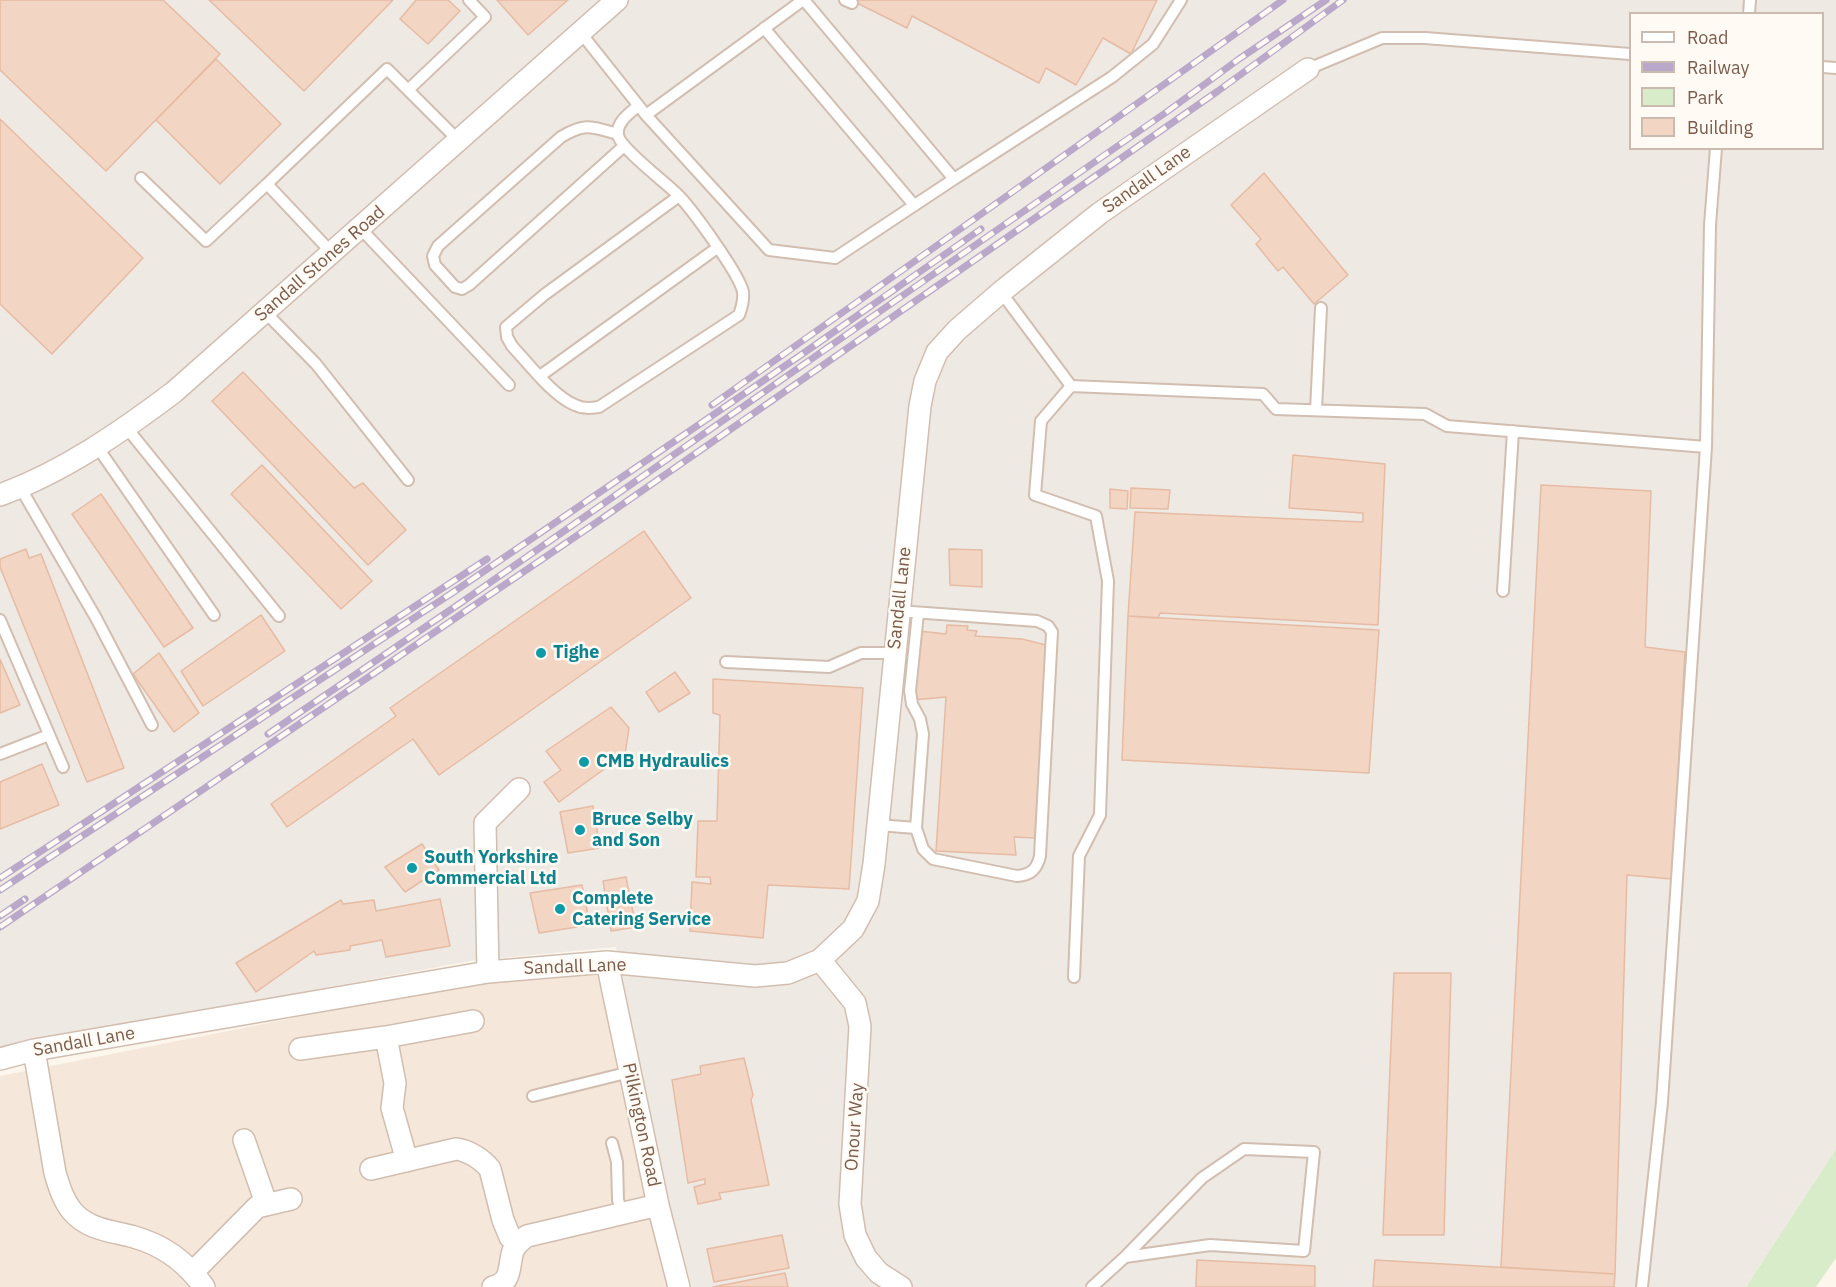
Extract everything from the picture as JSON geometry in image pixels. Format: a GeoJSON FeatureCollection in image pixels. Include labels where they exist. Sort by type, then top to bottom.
{"type":"FeatureCollection","features":[{"type":"Feature","properties":{"kind":"street","name":"Sandall Stones Road"},"geometry":{"type":"LineString","coordinates":[[0,495],[20,488],[96,445],[126,427],[174,392],[617,0]]}},
{"type":"Feature","properties":{"kind":"street","name":"Sandall Lane"},"geometry":{"type":"LineString","coordinates":[[0,1059],[34,1050],[488,972],[607,962],[755,976],[788,973],[820,960],[854,929],[868,900],[874,864],[895,653],[908,612],[920,406],[925,381],[937,352],[957,330],[1001,292],[1100,213],[1308,69]]}},
{"type":"Feature","properties":{"kind":"street"},"geometry":{"type":"LineString","coordinates":[[488,972],[485,823],[519,789]]}},
{"type":"Feature","properties":{"kind":"street","name":"Onour Way"},"geometry":{"type":"LineString","coordinates":[[820,960],[855,1003],[860,1026],[850,1204],[855,1235],[866,1258],[893,1285]]}},
{"type":"Feature","properties":{"kind":"street","name":"Pilkington Road"},"geometry":{"type":"LineString","coordinates":[[607,962],[658,1205],[679,1287]]}},
{"type":"Feature","properties":{"kind":"street"},"geometry":{"type":"LineString","coordinates":[[300,1049],[386,1037],[473,1021]]}},
{"type":"Feature","properties":{"kind":"street"},"geometry":{"type":"LineString","coordinates":[[386,1037],[394,1083],[392,1108],[407,1161]]}},
{"type":"Feature","properties":{"kind":"street"},"geometry":{"type":"LineString","coordinates":[[34,1050],[55,1173],[61,1193],[72,1211],[88,1224],[108,1232],[135,1237],[160,1247],[177,1258],[199,1279],[257,1207],[291,1198]]}},
{"type":"Feature","properties":{"kind":"street"},"geometry":{"type":"LineString","coordinates":[[244,1140],[266,1203]]}},
{"type":"Feature","properties":{"kind":"street"},"geometry":{"type":"LineString","coordinates":[[371,1169],[456,1149],[462,1150],[486,1164],[490,1169],[506,1229],[510,1237],[518,1243]]}},
{"type":"Feature","properties":{"kind":"street"},"geometry":{"type":"LineString","coordinates":[[493,1287],[500,1286],[508,1278],[513,1252],[518,1243],[527,1236],[658,1205]]}},
{"type":"Feature","properties":{"kind":"lane"},"geometry":{"type":"LineString","coordinates":[[408,90],[485,17],[470,0]]}},
{"type":"Feature","properties":{"kind":"lane"},"geometry":{"type":"LineString","coordinates":[[646,115],[803,0],[954,179]]}},
{"type":"Feature","properties":{"kind":"lane"},"geometry":{"type":"LineString","coordinates":[[581,33],[638,106],[769,250],[835,258],[1112,77],[1153,44],[1180,0]]}},
{"type":"Feature","properties":{"kind":"lane"},"geometry":{"type":"LineString","coordinates":[[764,28],[914,206]]}},
{"type":"Feature","properties":{"kind":"lane"},"geometry":{"type":"LineString","coordinates":[[1308,69],[1382,38],[1425,38],[1629,54]]}},
{"type":"Feature","properties":{"kind":"lane"},"geometry":{"type":"LineString","coordinates":[[141,178],[206,241],[387,69],[459,141]]}},
{"type":"Feature","properties":{"kind":"lane"},"geometry":{"type":"LineString","coordinates":[[638,106],[621,121],[618,134],[624,146],[679,195],[736,274],[743,291],[743,303],[739,315],[599,407],[587,409],[576,406],[560,396],[512,346],[507,337],[506,327],[679,195]]}},
{"type":"Feature","properties":{"kind":"lane"},"geometry":{"type":"LineString","coordinates":[[618,134],[589,127],[577,128],[561,137],[438,246],[434,256],[435,265],[454,287],[462,288],[470,285],[624,146]]}},
{"type":"Feature","properties":{"kind":"lane"},"geometry":{"type":"LineString","coordinates":[[1642,1287],[1662,1102],[1706,447],[1710,225],[1716,150]]}},
{"type":"Feature","properties":{"kind":"lane"},"geometry":{"type":"LineString","coordinates":[[267,184],[332,253]]}},
{"type":"Feature","properties":{"kind":"lane"},"geometry":{"type":"LineString","coordinates":[[360,228],[509,385]]}},
{"type":"Feature","properties":{"kind":"lane"},"geometry":{"type":"LineString","coordinates":[[540,375],[717,248]]}},
{"type":"Feature","properties":{"kind":"lane"},"geometry":{"type":"LineString","coordinates":[[1001,292],[1071,386]]}},
{"type":"Feature","properties":{"kind":"lane"},"geometry":{"type":"LineString","coordinates":[[1316,410],[1321,308]]}},
{"type":"Feature","properties":{"kind":"lane"},"geometry":{"type":"LineString","coordinates":[[265,312],[316,363],[408,480]]}},
{"type":"Feature","properties":{"kind":"lane"},"geometry":{"type":"LineString","coordinates":[[1071,386],[1263,394],[1276,409],[1425,414],[1447,426],[1706,447]]}},
{"type":"Feature","properties":{"kind":"lane"},"geometry":{"type":"LineString","coordinates":[[1071,386],[1041,422],[1035,495],[1096,516],[1108,581],[1100,815],[1079,856],[1074,977]]}},
{"type":"Feature","properties":{"kind":"lane"},"geometry":{"type":"LineString","coordinates":[[126,427],[279,616]]}},
{"type":"Feature","properties":{"kind":"lane"},"geometry":{"type":"LineString","coordinates":[[1503,591],[1513,431]]}},
{"type":"Feature","properties":{"kind":"lane"},"geometry":{"type":"LineString","coordinates":[[96,445],[214,615]]}},
{"type":"Feature","properties":{"kind":"lane"},"geometry":{"type":"LineString","coordinates":[[20,488],[96,618],[152,725]]}},
{"type":"Feature","properties":{"kind":"lane"},"geometry":{"type":"LineString","coordinates":[[908,612],[1037,621],[1048,626],[1052,632],[1040,856],[1034,869],[1026,875],[1017,876],[933,859],[923,849],[916,828],[923,734],[920,719],[912,704],[910,691],[908,612]]}},
{"type":"Feature","properties":{"kind":"lane"},"geometry":{"type":"LineString","coordinates":[[0,620],[63,767]]}},
{"type":"Feature","properties":{"kind":"lane"},"geometry":{"type":"LineString","coordinates":[[726,662],[829,667],[861,652],[895,653]]}},
{"type":"Feature","properties":{"kind":"lane"},"geometry":{"type":"LineString","coordinates":[[0,754],[49,735]]}},
{"type":"Feature","properties":{"kind":"lane"},"geometry":{"type":"LineString","coordinates":[[878,825],[916,828]]}},
{"type":"Feature","properties":{"kind":"lane"},"geometry":{"type":"LineString","coordinates":[[533,1096],[630,1072]]}},
{"type":"Feature","properties":{"kind":"lane"},"geometry":{"type":"LineString","coordinates":[[612,1143],[617,1162],[618,1200],[622,1214]]}},
{"type":"Feature","properties":{"kind":"lane"},"geometry":{"type":"LineString","coordinates":[[1092,1287],[1125,1257],[1202,1178],[1244,1149],[1314,1152],[1304,1251],[1210,1245],[1125,1257]]}},
{"type":"Feature","properties":{"kind":"shaded area"},"geometry":{"type":"Polygon","coordinates":[[[0,0],[1836,0],[1836,1149],[1746,1287],[692,1287],[668,1197],[616,947],[470,961],[30,1043],[0,1051],[0,0]]]}},
{"type":"Feature","properties":{"kind":"shaded area"},"geometry":{"type":"Polygon","coordinates":[[[599,972],[671,1287],[0,1287],[0,1076],[486,980],[599,972]]]}},
{"type":"Feature","properties":{"kind":"green space"},"geometry":{"type":"Polygon","coordinates":[[[1836,1149],[1836,1258],[1816,1287],[1746,1287],[1836,1149]]]}},
{"type":"Feature","properties":{"kind":"building"},"geometry":{"type":"Polygon","coordinates":[[[0,0],[163,0],[220,54],[106,171],[0,70],[0,0]]]}},
{"type":"Feature","properties":{"kind":"building"},"geometry":{"type":"Polygon","coordinates":[[[209,0],[393,0],[304,91],[209,0]]]}},
{"type":"Feature","properties":{"kind":"building"},"geometry":{"type":"Polygon","coordinates":[[[416,0],[448,0],[460,11],[428,44],[400,19],[416,0]]]}},
{"type":"Feature","properties":{"kind":"building"},"geometry":{"type":"Polygon","coordinates":[[[497,0],[568,0],[528,35],[497,0]]]}},
{"type":"Feature","properties":{"kind":"building"},"geometry":{"type":"Polygon","coordinates":[[[851,0],[1157,0],[1131,54],[1103,38],[1076,85],[1046,68],[1039,83],[912,16],[907,28],[851,0]]]}},
{"type":"Feature","properties":{"kind":"building"},"geometry":{"type":"Polygon","coordinates":[[[216,59],[281,124],[220,184],[156,120],[216,59]]]}},
{"type":"Feature","properties":{"kind":"building"},"geometry":{"type":"Polygon","coordinates":[[[0,119],[143,258],[52,354],[0,304],[0,119]]]}},
{"type":"Feature","properties":{"kind":"building"},"geometry":{"type":"Polygon","coordinates":[[[1264,173],[1348,275],[1314,304],[1283,267],[1278,271],[1256,244],[1261,239],[1231,205],[1264,173]]]}},
{"type":"Feature","properties":{"kind":"building"},"geometry":{"type":"Polygon","coordinates":[[[243,372],[354,488],[363,483],[406,530],[368,565],[212,401],[243,372]]]}},
{"type":"Feature","properties":{"kind":"building"},"geometry":{"type":"Polygon","coordinates":[[[1293,455],[1385,464],[1378,625],[1160,613],[1158,618],[1128,616],[1135,512],[1363,522],[1363,513],[1289,508],[1293,455]]]}},
{"type":"Feature","properties":{"kind":"building"},"geometry":{"type":"Polygon","coordinates":[[[262,465],[372,581],[341,609],[231,494],[262,465]]]}},
{"type":"Feature","properties":{"kind":"building"},"geometry":{"type":"Polygon","coordinates":[[[1541,485],[1651,491],[1645,647],[1685,652],[1672,879],[1627,875],[1615,1274],[1501,1267],[1541,485]]]}},
{"type":"Feature","properties":{"kind":"building"},"geometry":{"type":"Polygon","coordinates":[[[1131,488],[1170,490],[1168,509],[1130,508],[1131,488]]]}},
{"type":"Feature","properties":{"kind":"building"},"geometry":{"type":"Polygon","coordinates":[[[1110,489],[1128,491],[1127,509],[1110,508],[1110,489]]]}},
{"type":"Feature","properties":{"kind":"building"},"geometry":{"type":"Polygon","coordinates":[[[101,494],[193,628],[164,647],[72,514],[101,494]]]}},
{"type":"Feature","properties":{"kind":"building","name":"Tighe"},"geometry":{"type":"Polygon","coordinates":[[[644,531],[691,598],[439,775],[413,739],[287,827],[271,804],[396,716],[390,708],[644,531]]]}},
{"type":"Feature","properties":{"kind":"building"},"geometry":{"type":"Polygon","coordinates":[[[26,549],[29,558],[41,554],[124,768],[87,782],[0,567],[0,559],[26,549]]]}},
{"type":"Feature","properties":{"kind":"building"},"geometry":{"type":"Polygon","coordinates":[[[949,549],[982,550],[982,587],[950,585],[949,549]]]}},
{"type":"Feature","properties":{"kind":"building"},"geometry":{"type":"Polygon","coordinates":[[[261,615],[285,651],[203,706],[181,671],[261,615]]]}},
{"type":"Feature","properties":{"kind":"building"},"geometry":{"type":"Polygon","coordinates":[[[1128,616],[1379,630],[1369,773],[1122,760],[1128,616]]]}},
{"type":"Feature","properties":{"kind":"building"},"geometry":{"type":"Polygon","coordinates":[[[947,625],[968,626],[967,630],[977,631],[975,636],[1022,639],[1046,645],[1035,838],[1014,837],[1016,855],[936,851],[946,697],[913,700],[919,631],[946,634],[947,625]]]}},
{"type":"Feature","properties":{"kind":"building"},"geometry":{"type":"Polygon","coordinates":[[[159,653],[199,713],[174,732],[133,674],[159,653]]]}},
{"type":"Feature","properties":{"kind":"building"},"geometry":{"type":"Polygon","coordinates":[[[0,659],[20,705],[0,713],[0,659]]]}},
{"type":"Feature","properties":{"kind":"building"},"geometry":{"type":"Polygon","coordinates":[[[675,672],[690,693],[659,712],[646,692],[675,672]]]}},
{"type":"Feature","properties":{"kind":"building"},"geometry":{"type":"Polygon","coordinates":[[[713,679],[863,688],[849,889],[768,885],[763,938],[690,931],[692,882],[711,884],[710,877],[696,877],[698,821],[717,821],[720,715],[713,713],[713,679]]]}},
{"type":"Feature","properties":{"kind":"building","name":"CMB Hydraulics"},"geometry":{"type":"Polygon","coordinates":[[[611,707],[629,728],[625,754],[559,802],[544,782],[561,770],[546,751],[611,707]]]}},
{"type":"Feature","properties":{"kind":"building"},"geometry":{"type":"Polygon","coordinates":[[[42,764],[59,805],[0,829],[0,782],[42,764]]]}},
{"type":"Feature","properties":{"kind":"building","name":"Bruce Selby and Son"},"geometry":{"type":"Polygon","coordinates":[[[593,806],[600,848],[568,853],[560,812],[593,806]]]}},
{"type":"Feature","properties":{"kind":"building","name":"South Yorkshire Commercial Ltd"},"geometry":{"type":"Polygon","coordinates":[[[422,844],[439,870],[405,892],[385,867],[422,844]]]}},
{"type":"Feature","properties":{"kind":"building"},"geometry":{"type":"Polygon","coordinates":[[[626,877],[636,927],[611,931],[603,881],[626,877]]]}},
{"type":"Feature","properties":{"kind":"building","name":"Complete Catering Service"},"geometry":{"type":"Polygon","coordinates":[[[582,885],[590,925],[539,933],[530,893],[582,885]]]}},
{"type":"Feature","properties":{"kind":"building"},"geometry":{"type":"Polygon","coordinates":[[[440,899],[450,946],[386,957],[382,940],[350,946],[350,950],[316,955],[314,951],[256,992],[236,963],[341,900],[343,904],[374,900],[376,911],[440,899]]]}},
{"type":"Feature","properties":{"kind":"building"},"geometry":{"type":"Polygon","coordinates":[[[1394,973],[1451,973],[1444,1235],[1383,1235],[1394,973]]]}},
{"type":"Feature","properties":{"kind":"building"},"geometry":{"type":"Polygon","coordinates":[[[744,1058],[769,1185],[719,1193],[721,1199],[698,1204],[694,1187],[705,1184],[705,1179],[688,1183],[672,1080],[701,1074],[700,1066],[744,1058]]]}},
{"type":"Feature","properties":{"kind":"building"},"geometry":{"type":"Polygon","coordinates":[[[782,1235],[789,1268],[714,1282],[707,1249],[782,1235]]]}},
{"type":"Feature","properties":{"kind":"building"},"geometry":{"type":"Polygon","coordinates":[[[1197,1260],[1315,1266],[1315,1287],[1196,1287],[1197,1260]]]}},
{"type":"Feature","properties":{"kind":"building"},"geometry":{"type":"Polygon","coordinates":[[[1375,1260],[1615,1274],[1614,1287],[1373,1287],[1375,1260]]]}},
{"type":"Feature","properties":{"kind":"building"},"geometry":{"type":"Polygon","coordinates":[[[785,1273],[788,1287],[713,1287],[785,1273]]]}},
{"type":"Feature","properties":{"kind":"railway"},"geometry":{"type":"LineString","coordinates":[[712,405],[1283,0]]}},
{"type":"Feature","properties":{"kind":"railway"},"geometry":{"type":"LineString","coordinates":[[268,734],[462,602],[1326,0]]}},
{"type":"Feature","properties":{"kind":"railway"},"geometry":{"type":"LineString","coordinates":[[0,927],[597,522],[1218,91],[1343,0]]}},
{"type":"Feature","properties":{"kind":"railway"},"geometry":{"type":"LineString","coordinates":[[0,890],[455,591],[981,229]]}},
{"type":"Feature","properties":{"kind":"railway"},"geometry":{"type":"LineString","coordinates":[[0,878],[487,559]]}},
{"type":"Feature","properties":{"kind":"railway"},"geometry":{"type":"LineString","coordinates":[[0,916],[25,899]]}},
{"type":"Feature","properties":{"kind":"place","name":"Tighe"},"geometry":{"type":"Point","coordinates":[541,653]}},
{"type":"Feature","properties":{"kind":"place","name":"CMB Hydraulics"},"geometry":{"type":"Point","coordinates":[584,762]}},
{"type":"Feature","properties":{"kind":"place","name":"Bruce Selby and Son"},"geometry":{"type":"Point","coordinates":[580,830]}},
{"type":"Feature","properties":{"kind":"place","name":"South Yorkshire Commercial Ltd"},"geometry":{"type":"Point","coordinates":[412,868]}},
{"type":"Feature","properties":{"kind":"place","name":"Complete Catering Service"},"geometry":{"type":"Point","coordinates":[560,909]}}]}
